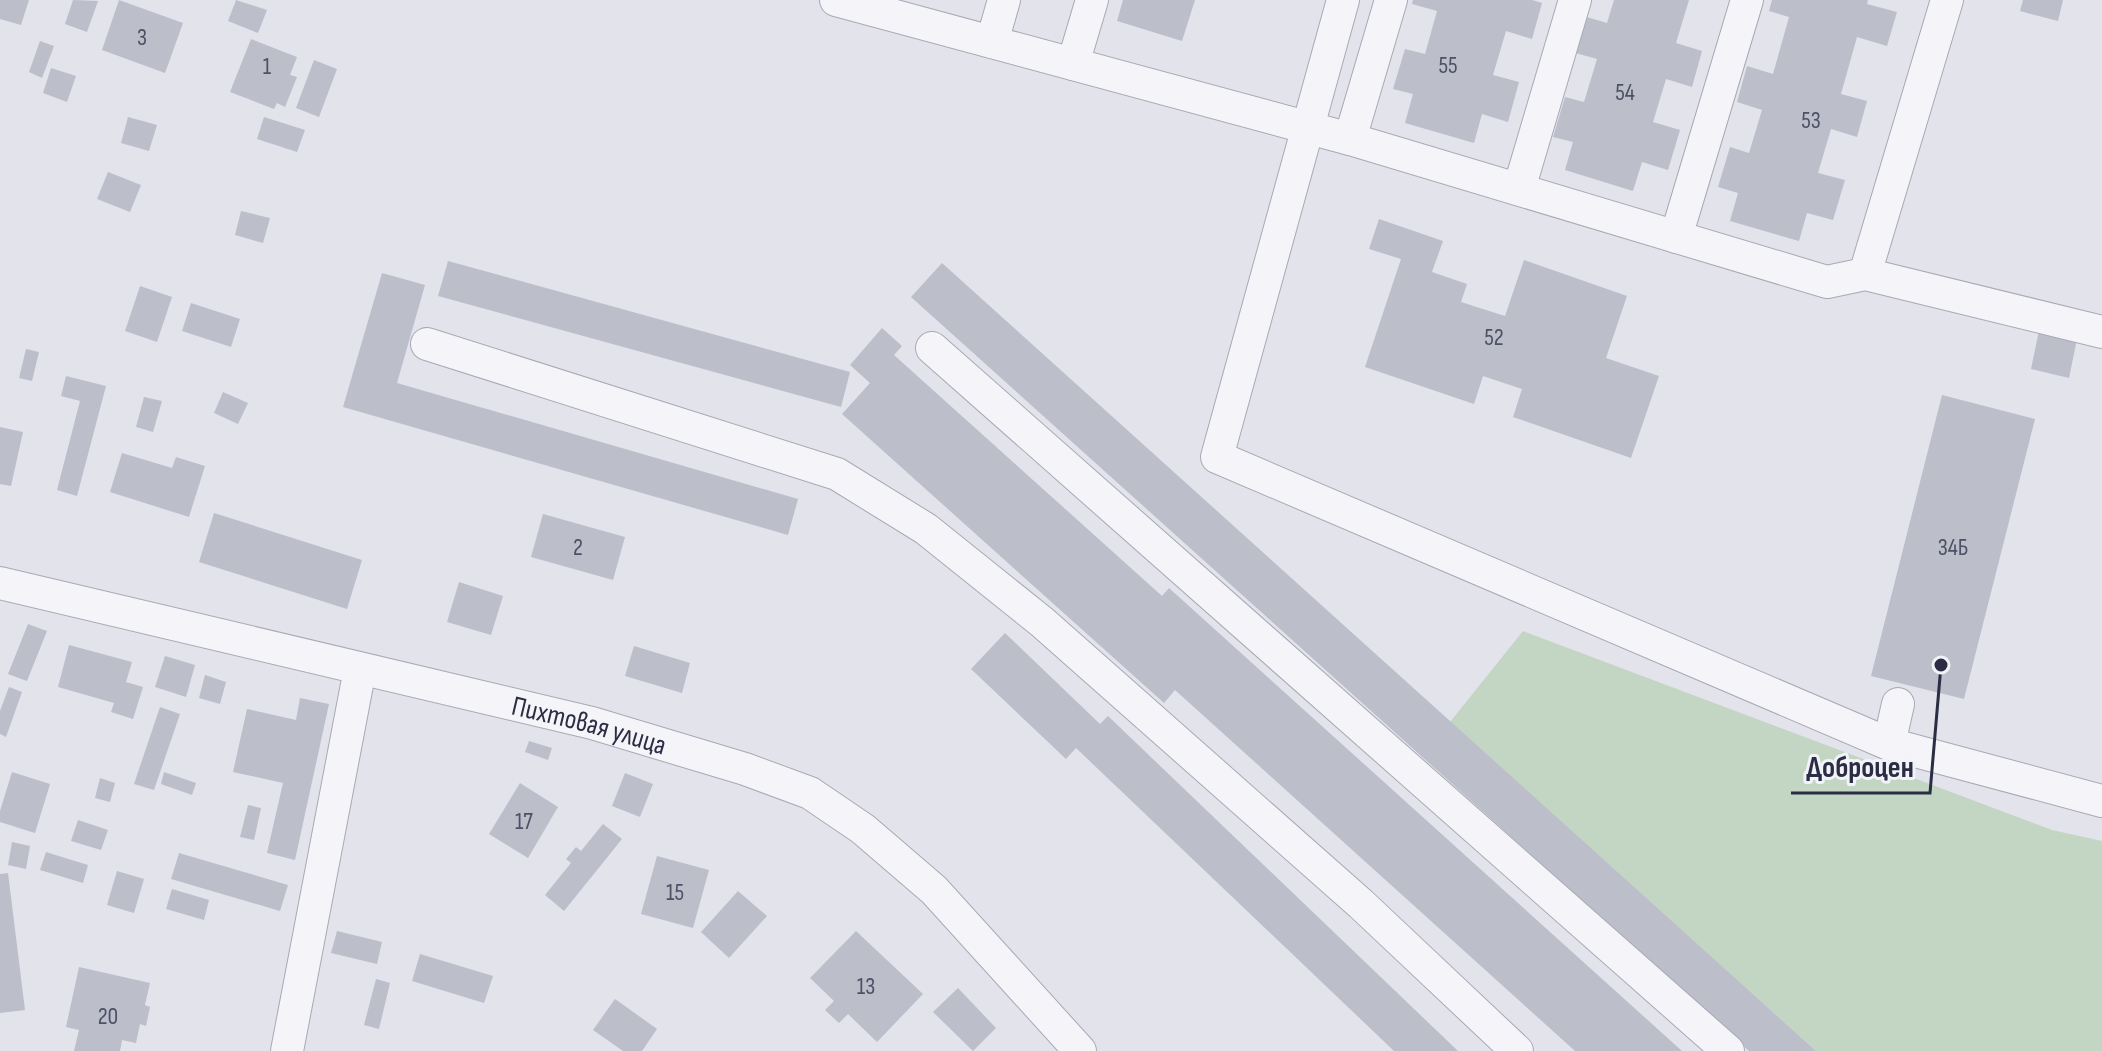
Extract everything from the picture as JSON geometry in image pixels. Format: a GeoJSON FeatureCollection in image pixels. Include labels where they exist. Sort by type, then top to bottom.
{"type":"FeatureCollection","features":[{"type":"Feature","properties":{"kind":"street"},"geometry":{"type":"LineString","coordinates":[[836,0],[1350,139],[1827,282],[1865,274],[2102,332]]}},
{"type":"Feature","properties":{"kind":"street"},"geometry":{"type":"LineString","coordinates":[[992,42],[1004,0]]}},
{"type":"Feature","properties":{"kind":"street"},"geometry":{"type":"LineString","coordinates":[[1073,64],[1092,0]]}},
{"type":"Feature","properties":{"kind":"street"},"geometry":{"type":"LineString","coordinates":[[1343,0],[1217,457],[1889,744],[2102,801]]}},
{"type":"Feature","properties":{"kind":"street"},"geometry":{"type":"LineString","coordinates":[[1350,139],[1391,0]]}},
{"type":"Feature","properties":{"kind":"street"},"geometry":{"type":"LineString","coordinates":[[1519,189],[1575,0]]}},
{"type":"Feature","properties":{"kind":"street"},"geometry":{"type":"LineString","coordinates":[[1676,237],[1747,0]]}},
{"type":"Feature","properties":{"kind":"street"},"geometry":{"type":"LineString","coordinates":[[1865,274],[1947,0]]}},
{"type":"Feature","properties":{"kind":"street"},"geometry":{"type":"LineString","coordinates":[[427,344],[837,474],[926,529],[1101,674],[1361,904],[1517,1051]]}},
{"type":"Feature","properties":{"kind":"street"},"geometry":{"type":"LineString","coordinates":[[932,348],[1728,1051]]}},
{"type":"Feature","properties":{"kind":"street","name":"Пихтовая улица"},"geometry":{"type":"LineString","coordinates":[[0,583],[592,723],[745,769],[810,793],[863,829],[934,890],[1080,1051]]}},
{"type":"Feature","properties":{"kind":"street"},"geometry":{"type":"LineString","coordinates":[[287,1051],[360,669]]}},
{"type":"Feature","properties":{"kind":"street"},"geometry":{"type":"LineString","coordinates":[[1889,744],[1898,704]]}},
{"type":"Feature","properties":{"kind":"green space"},"geometry":{"type":"Polygon","coordinates":[[[1523,631],[2052,830],[2102,841],[2102,1051],[1816,1051],[1450,722],[1523,631]]]}},
{"type":"Feature","properties":{"kind":"building"},"geometry":{"type":"Polygon","coordinates":[[[0,0],[29,0],[21,25],[0,19],[0,0]]]}},
{"type":"Feature","properties":{"kind":"building"},"geometry":{"type":"Polygon","coordinates":[[[73,0],[98,1],[87,32],[65,24],[73,0]]]}},
{"type":"Feature","properties":{"kind":"building"},"geometry":{"type":"Polygon","coordinates":[[[119,0],[183,23],[165,73],[102,50],[119,0]]]}},
{"type":"Feature","properties":{"kind":"building"},"geometry":{"type":"Polygon","coordinates":[[[236,0],[267,10],[258,33],[228,21],[236,0]]]}},
{"type":"Feature","properties":{"kind":"building"},"geometry":{"type":"Polygon","coordinates":[[[1123,0],[1195,0],[1182,41],[1117,21],[1123,0]]]}},
{"type":"Feature","properties":{"kind":"building"},"geometry":{"type":"Polygon","coordinates":[[[1413,0],[1532,0],[1542,3],[1532,39],[1506,31],[1493,75],[1519,82],[1508,122],[1482,114],[1474,143],[1405,123],[1413,94],[1393,89],[1405,49],[1425,54],[1437,11],[1412,4],[1413,0]]]}},
{"type":"Feature","properties":{"kind":"building"},"geometry":{"type":"Polygon","coordinates":[[[1614,0],[1689,0],[1676,43],[1702,51],[1692,87],[1666,79],[1653,122],[1680,130],[1668,170],[1642,162],[1633,191],[1565,170],[1573,142],[1553,137],[1565,97],[1584,102],[1597,59],[1572,52],[1583,16],[1607,23],[1614,0]]]}},
{"type":"Feature","properties":{"kind":"building"},"geometry":{"type":"Polygon","coordinates":[[[1772,0],[1868,0],[1867,4],[1897,12],[1887,46],[1857,37],[1841,94],[1867,101],[1857,137],[1831,129],[1818,173],[1845,180],[1833,220],[1807,213],[1799,241],[1730,221],[1738,193],[1718,187],[1730,147],[1749,153],[1762,110],[1737,102],[1747,66],[1773,74],[1789,17],[1769,11],[1772,0]]]}},
{"type":"Feature","properties":{"kind":"building"},"geometry":{"type":"Polygon","coordinates":[[[2023,0],[2063,0],[2058,21],[2020,11],[2023,0]]]}},
{"type":"Feature","properties":{"kind":"building"},"geometry":{"type":"Polygon","coordinates":[[[251,39],[297,57],[290,75],[297,77],[285,107],[277,103],[274,109],[230,92],[251,39]]]}},
{"type":"Feature","properties":{"kind":"building"},"geometry":{"type":"Polygon","coordinates":[[[40,41],[54,46],[42,78],[29,72],[40,41]]]}},
{"type":"Feature","properties":{"kind":"building"},"geometry":{"type":"Polygon","coordinates":[[[314,60],[337,69],[319,117],[296,108],[314,60]]]}},
{"type":"Feature","properties":{"kind":"building"},"geometry":{"type":"Polygon","coordinates":[[[51,68],[76,76],[67,102],[43,93],[51,68]]]}},
{"type":"Feature","properties":{"kind":"building"},"geometry":{"type":"Polygon","coordinates":[[[128,117],[157,125],[149,151],[121,143],[128,117]]]}},
{"type":"Feature","properties":{"kind":"building"},"geometry":{"type":"Polygon","coordinates":[[[264,117],[305,130],[297,152],[257,139],[264,117]]]}},
{"type":"Feature","properties":{"kind":"building"},"geometry":{"type":"Polygon","coordinates":[[[108,172],[141,185],[130,212],[97,199],[108,172]]]}},
{"type":"Feature","properties":{"kind":"building"},"geometry":{"type":"Polygon","coordinates":[[[241,211],[270,218],[263,243],[235,235],[241,211]]]}},
{"type":"Feature","properties":{"kind":"building"},"geometry":{"type":"Polygon","coordinates":[[[1379,219],[1443,241],[1432,272],[1467,284],[1461,302],[1505,316],[1524,260],[1627,296],[1606,358],[1659,376],[1631,458],[1513,417],[1522,389],[1483,376],[1474,404],[1365,367],[1401,259],[1369,249],[1379,219]]]}},
{"type":"Feature","properties":{"kind":"building"},"geometry":{"type":"Polygon","coordinates":[[[448,261],[850,372],[841,407],[438,296],[448,261]]]}},
{"type":"Feature","properties":{"kind":"building"},"geometry":{"type":"Polygon","coordinates":[[[942,263],[1816,1051],[1749,1051],[911,297],[942,263]]]}},
{"type":"Feature","properties":{"kind":"building"},"geometry":{"type":"Polygon","coordinates":[[[382,273],[425,285],[397,383],[798,499],[788,535],[343,407],[382,273]]]}},
{"type":"Feature","properties":{"kind":"building"},"geometry":{"type":"Polygon","coordinates":[[[140,286],[172,297],[157,342],[125,331],[140,286]]]}},
{"type":"Feature","properties":{"kind":"building"},"geometry":{"type":"Polygon","coordinates":[[[191,303],[240,319],[231,347],[182,331],[191,303]]]}},
{"type":"Feature","properties":{"kind":"building"},"geometry":{"type":"Polygon","coordinates":[[[2040,326],[2078,334],[2069,378],[2031,369],[2040,326]]]}},
{"type":"Feature","properties":{"kind":"building"},"geometry":{"type":"Polygon","coordinates":[[[882,328],[902,346],[894,355],[1162,596],[1169,588],[1682,1051],[1575,1051],[1175,690],[1164,703],[842,414],[870,383],[850,365],[882,328]]]}},
{"type":"Feature","properties":{"kind":"building"},"geometry":{"type":"Polygon","coordinates":[[[26,349],[39,352],[32,381],[19,378],[26,349]]]}},
{"type":"Feature","properties":{"kind":"building"},"geometry":{"type":"Polygon","coordinates":[[[66,376],[106,386],[77,496],[57,490],[80,401],[61,396],[66,376]]]}},
{"type":"Feature","properties":{"kind":"building"},"geometry":{"type":"Polygon","coordinates":[[[223,392],[248,403],[238,424],[214,413],[223,392]]]}},
{"type":"Feature","properties":{"kind":"building"},"geometry":{"type":"Polygon","coordinates":[[[1942,395],[2035,419],[1964,699],[1871,676],[1942,395]]]}},
{"type":"Feature","properties":{"kind":"building"},"geometry":{"type":"Polygon","coordinates":[[[144,397],[162,401],[153,432],[136,427],[144,397]]]}},
{"type":"Feature","properties":{"kind":"building"},"geometry":{"type":"Polygon","coordinates":[[[0,427],[23,432],[11,486],[0,484],[0,427]]]}},
{"type":"Feature","properties":{"kind":"building"},"geometry":{"type":"Polygon","coordinates":[[[122,453],[172,468],[176,457],[205,466],[189,517],[110,492],[122,453]]]}},
{"type":"Feature","properties":{"kind":"building"},"geometry":{"type":"Polygon","coordinates":[[[214,513],[362,560],[347,609],[199,562],[214,513]]]}},
{"type":"Feature","properties":{"kind":"building"},"geometry":{"type":"Polygon","coordinates":[[[543,514],[625,537],[613,580],[531,557],[543,514]]]}},
{"type":"Feature","properties":{"kind":"building"},"geometry":{"type":"Polygon","coordinates":[[[459,582],[503,596],[491,635],[447,622],[459,582]]]}},
{"type":"Feature","properties":{"kind":"building"},"geometry":{"type":"Polygon","coordinates":[[[28,624],[47,631],[27,681],[8,674],[28,624]]]}},
{"type":"Feature","properties":{"kind":"building"},"geometry":{"type":"Polygon","coordinates":[[[1005,633],[1100,724],[1108,716],[1458,1051],[1394,1051],[1076,748],[1066,759],[971,669],[1005,633]]]}},
{"type":"Feature","properties":{"kind":"building"},"geometry":{"type":"Polygon","coordinates":[[[69,645],[132,662],[126,682],[143,687],[133,719],[111,712],[114,703],[58,687],[69,645]]]}},
{"type":"Feature","properties":{"kind":"building"},"geometry":{"type":"Polygon","coordinates":[[[634,646],[690,663],[682,693],[625,676],[634,646]]]}},
{"type":"Feature","properties":{"kind":"building"},"geometry":{"type":"Polygon","coordinates":[[[165,656],[195,665],[186,697],[155,687],[165,656]]]}},
{"type":"Feature","properties":{"kind":"building"},"geometry":{"type":"Polygon","coordinates":[[[205,675],[226,682],[220,704],[199,698],[205,675]]]}},
{"type":"Feature","properties":{"kind":"building"},"geometry":{"type":"Polygon","coordinates":[[[9,687],[22,692],[6,737],[0,734],[0,711],[9,687]]]}},
{"type":"Feature","properties":{"kind":"building"},"geometry":{"type":"Polygon","coordinates":[[[300,698],[329,704],[295,860],[267,853],[283,783],[233,772],[247,709],[296,720],[300,698]]]}},
{"type":"Feature","properties":{"kind":"building"},"geometry":{"type":"Polygon","coordinates":[[[160,707],[180,714],[154,790],[134,784],[160,707]]]}},
{"type":"Feature","properties":{"kind":"building"},"geometry":{"type":"Polygon","coordinates":[[[529,741],[552,748],[548,760],[525,752],[529,741]]]}},
{"type":"Feature","properties":{"kind":"building"},"geometry":{"type":"Polygon","coordinates":[[[12,772],[50,784],[35,833],[0,822],[0,811],[12,772]]]}},
{"type":"Feature","properties":{"kind":"building"},"geometry":{"type":"Polygon","coordinates":[[[164,772],[196,783],[192,795],[161,784],[164,772]]]}},
{"type":"Feature","properties":{"kind":"building"},"geometry":{"type":"Polygon","coordinates":[[[625,773],[653,784],[640,817],[612,806],[625,773]]]}},
{"type":"Feature","properties":{"kind":"building"},"geometry":{"type":"Polygon","coordinates":[[[100,778],[115,783],[110,802],[95,798],[100,778]]]}},
{"type":"Feature","properties":{"kind":"building"},"geometry":{"type":"Polygon","coordinates":[[[520,783],[558,807],[528,858],[489,834],[520,783]]]}},
{"type":"Feature","properties":{"kind":"building"},"geometry":{"type":"Polygon","coordinates":[[[248,805],[261,808],[254,840],[240,837],[248,805]]]}},
{"type":"Feature","properties":{"kind":"building"},"geometry":{"type":"Polygon","coordinates":[[[78,820],[108,830],[101,850],[71,841],[78,820]]]}},
{"type":"Feature","properties":{"kind":"building"},"geometry":{"type":"Polygon","coordinates":[[[603,824],[622,839],[564,911],[545,895],[571,863],[566,859],[576,847],[581,851],[603,824]]]}},
{"type":"Feature","properties":{"kind":"building"},"geometry":{"type":"Polygon","coordinates":[[[12,842],[30,846],[26,869],[8,865],[12,842]]]}},
{"type":"Feature","properties":{"kind":"building"},"geometry":{"type":"Polygon","coordinates":[[[46,852],[88,865],[83,883],[40,870],[46,852]]]}},
{"type":"Feature","properties":{"kind":"building"},"geometry":{"type":"Polygon","coordinates":[[[179,853],[288,885],[280,911],[171,879],[179,853]]]}},
{"type":"Feature","properties":{"kind":"building"},"geometry":{"type":"Polygon","coordinates":[[[657,856],[709,870],[693,928],[641,914],[657,856]]]}},
{"type":"Feature","properties":{"kind":"building"},"geometry":{"type":"Polygon","coordinates":[[[117,871],[144,879],[134,913],[107,905],[117,871]]]}},
{"type":"Feature","properties":{"kind":"building"},"geometry":{"type":"Polygon","coordinates":[[[8,873],[25,1010],[0,1013],[0,874],[8,873]]]}},
{"type":"Feature","properties":{"kind":"building"},"geometry":{"type":"Polygon","coordinates":[[[172,889],[209,900],[204,920],[166,909],[172,889]]]}},
{"type":"Feature","properties":{"kind":"building"},"geometry":{"type":"Polygon","coordinates":[[[738,891],[767,916],[729,958],[701,932],[738,891]]]}},
{"type":"Feature","properties":{"kind":"building"},"geometry":{"type":"Polygon","coordinates":[[[337,931],[382,942],[377,964],[331,953],[337,931]]]}},
{"type":"Feature","properties":{"kind":"building"},"geometry":{"type":"Polygon","coordinates":[[[856,931],[923,994],[877,1042],[848,1014],[839,1023],[825,1010],[834,1001],[810,978],[856,931]]]}},
{"type":"Feature","properties":{"kind":"building"},"geometry":{"type":"Polygon","coordinates":[[[420,954],[493,976],[484,1003],[412,981],[420,954]]]}},
{"type":"Feature","properties":{"kind":"building"},"geometry":{"type":"Polygon","coordinates":[[[79,967],[150,983],[145,1005],[150,1007],[146,1026],[140,1024],[136,1043],[122,1040],[120,1051],[74,1051],[79,1030],[66,1027],[79,967]]]}},
{"type":"Feature","properties":{"kind":"building"},"geometry":{"type":"Polygon","coordinates":[[[376,979],[390,983],[379,1029],[364,1025],[376,979]]]}},
{"type":"Feature","properties":{"kind":"building"},"geometry":{"type":"Polygon","coordinates":[[[958,988],[996,1028],[973,1051],[933,1012],[958,988]]]}},
{"type":"Feature","properties":{"kind":"building"},"geometry":{"type":"Polygon","coordinates":[[[615,999],[657,1029],[642,1051],[623,1051],[593,1030],[615,999]]]}},
{"type":"Feature","properties":{"kind":"place","name":"Доброцен"},"geometry":{"type":"Point","coordinates":[1941,665]}}]}
